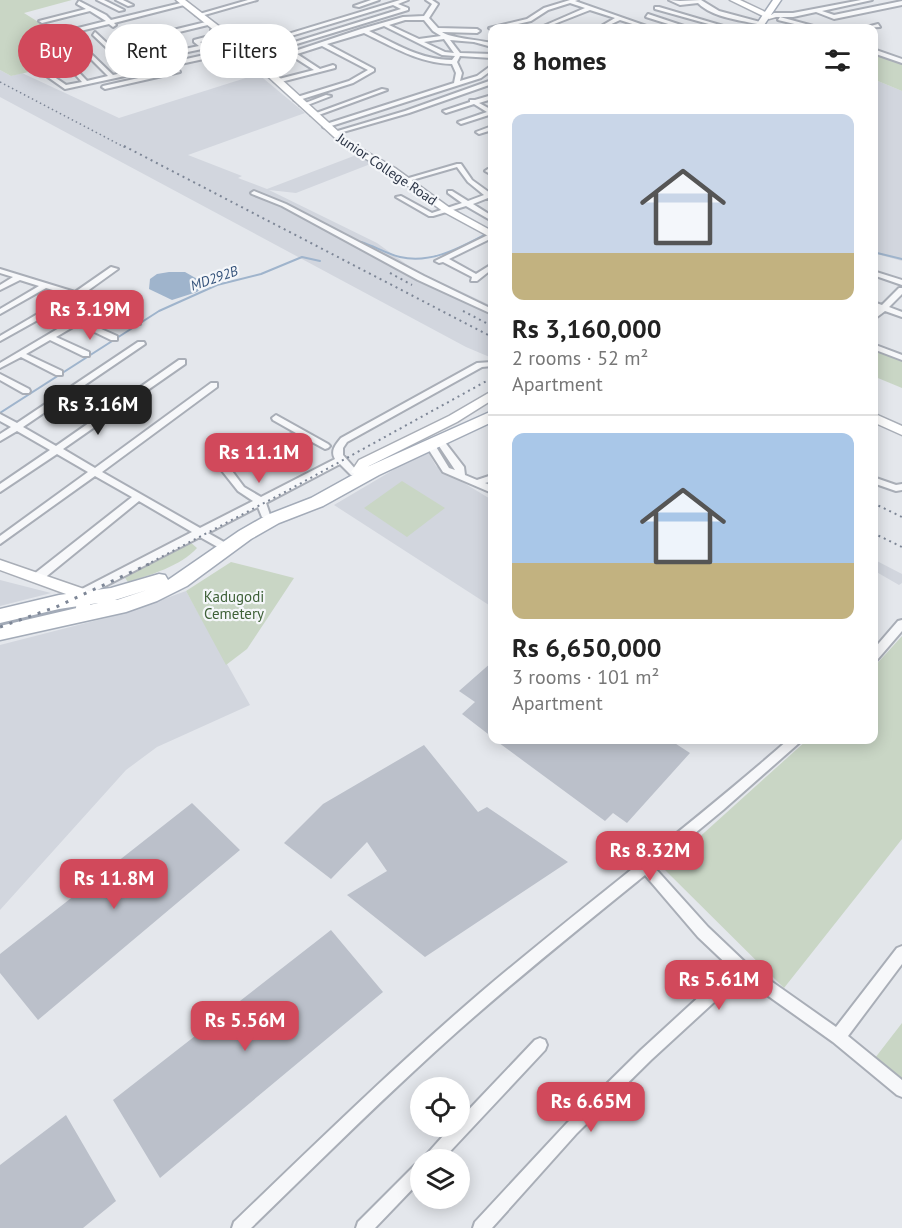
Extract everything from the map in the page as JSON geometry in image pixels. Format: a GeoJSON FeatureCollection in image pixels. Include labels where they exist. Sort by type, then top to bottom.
{"type":"FeatureCollection","features":[{"type":"Feature","properties":{"kind":"main road"},"geometry":{"type":"LineString","coordinates":[[766,21],[777,0]]}},
{"type":"Feature","properties":{"kind":"main road"},"geometry":{"type":"LineString","coordinates":[[766,21],[783,0]]}},
{"type":"Feature","properties":{"kind":"main road"},"geometry":{"type":"LineString","coordinates":[[222,545],[273,519],[317,502],[363,472],[488,413]]}},
{"type":"Feature","properties":{"kind":"main road"},"geometry":{"type":"LineString","coordinates":[[0,616],[83,602],[126,605],[151,596],[181,580],[263,508],[363,472],[488,420]]}},
{"type":"Feature","properties":{"kind":"main road"},"geometry":{"type":"LineString","coordinates":[[0,633],[83,602]]}},
{"type":"Feature","properties":{"kind":"street"},"geometry":{"type":"LineString","coordinates":[[100,0],[121,10]]}},
{"type":"Feature","properties":{"kind":"street"},"geometry":{"type":"LineString","coordinates":[[119,0],[130,5]]}},
{"type":"Feature","properties":{"kind":"street"},"geometry":{"type":"LineString","coordinates":[[93,27],[233,0]]}},
{"type":"Feature","properties":{"kind":"street"},"geometry":{"type":"LineString","coordinates":[[189,7],[254,0]]}},
{"type":"Feature","properties":{"kind":"street"},"geometry":{"type":"LineString","coordinates":[[357,6],[376,0]]}},
{"type":"Feature","properties":{"kind":"street"},"geometry":{"type":"LineString","coordinates":[[298,33],[405,0]]}},
{"type":"Feature","properties":{"kind":"street"},"geometry":{"type":"LineString","coordinates":[[423,17],[435,4],[429,0]]}},
{"type":"Feature","properties":{"kind":"street"},"geometry":{"type":"LineString","coordinates":[[672,0],[682,3],[698,1],[739,19],[787,24]]}},
{"type":"Feature","properties":{"kind":"street"},"geometry":{"type":"LineString","coordinates":[[734,0],[766,21],[869,0]]}},
{"type":"Feature","properties":{"kind":"street"},"geometry":{"type":"LineString","coordinates":[[510,24],[529,20],[546,9],[573,1],[637,24]]}},
{"type":"Feature","properties":{"kind":"street"},"geometry":{"type":"LineString","coordinates":[[816,10],[834,17],[902,3]]}},
{"type":"Feature","properties":{"kind":"street"},"geometry":{"type":"LineString","coordinates":[[35,16],[81,4],[112,23]]}},
{"type":"Feature","properties":{"kind":"street"},"geometry":{"type":"LineString","coordinates":[[394,4],[423,17],[435,30],[447,38],[459,74],[457,84]]}},
{"type":"Feature","properties":{"kind":"street","name":"Junior College Road"},"geometry":{"type":"LineString","coordinates":[[189,7],[209,24]]}},
{"type":"Feature","properties":{"kind":"street"},"geometry":{"type":"LineString","coordinates":[[551,24],[590,8]]}},
{"type":"Feature","properties":{"kind":"street"},"geometry":{"type":"LineString","coordinates":[[657,8],[713,24]]}},
{"type":"Feature","properties":{"kind":"street"},"geometry":{"type":"LineString","coordinates":[[42,21],[91,9]]}},
{"type":"Feature","properties":{"kind":"street"},"geometry":{"type":"LineString","coordinates":[[298,42],[406,9]]}},
{"type":"Feature","properties":{"kind":"street"},"geometry":{"type":"LineString","coordinates":[[71,24],[104,16]]}},
{"type":"Feature","properties":{"kind":"street"},"geometry":{"type":"LineString","coordinates":[[298,52],[411,16],[423,17]]}},
{"type":"Feature","properties":{"kind":"street"},"geometry":{"type":"LineString","coordinates":[[648,16],[673,24]]}},
{"type":"Feature","properties":{"kind":"street"},"geometry":{"type":"LineString","coordinates":[[608,24],[620,18]]}},
{"type":"Feature","properties":{"kind":"street"},"geometry":{"type":"LineString","coordinates":[[342,20],[420,58],[436,63],[455,57],[488,56]]}},
{"type":"Feature","properties":{"kind":"street"},"geometry":{"type":"LineString","coordinates":[[658,24],[664,21]]}},
{"type":"Feature","properties":{"kind":"street"},"geometry":{"type":"LineString","coordinates":[[384,24],[455,57]]}},
{"type":"Feature","properties":{"kind":"street"},"geometry":{"type":"LineString","coordinates":[[200,28],[142,39],[164,55],[200,47]]}},
{"type":"Feature","properties":{"kind":"street"},"geometry":{"type":"LineString","coordinates":[[435,30],[477,31],[488,29]]}},
{"type":"Feature","properties":{"kind":"street"},"geometry":{"type":"LineString","coordinates":[[470,40],[477,31]]}},
{"type":"Feature","properties":{"kind":"street"},"geometry":{"type":"LineString","coordinates":[[95,34],[105,44]]}},
{"type":"Feature","properties":{"kind":"street"},"geometry":{"type":"LineString","coordinates":[[419,41],[447,38],[488,44]]}},
{"type":"Feature","properties":{"kind":"street"},"geometry":{"type":"LineString","coordinates":[[300,102],[351,82],[372,70],[322,44]]}},
{"type":"Feature","properties":{"kind":"street"},"geometry":{"type":"LineString","coordinates":[[210,51],[214,55],[174,63],[170,60],[210,51]]}},
{"type":"Feature","properties":{"kind":"street"},"geometry":{"type":"LineString","coordinates":[[878,53],[899,60],[902,56]]}},
{"type":"Feature","properties":{"kind":"street"},"geometry":{"type":"LineString","coordinates":[[298,57],[320,70]]}},
{"type":"Feature","properties":{"kind":"street"},"geometry":{"type":"LineString","coordinates":[[93,58],[105,70]]}},
{"type":"Feature","properties":{"kind":"street"},"geometry":{"type":"LineString","coordinates":[[278,81],[333,67]]}},
{"type":"Feature","properties":{"kind":"street"},"geometry":{"type":"LineString","coordinates":[[325,126],[473,80],[488,70]]}},
{"type":"Feature","properties":{"kind":"street"},"geometry":{"type":"LineString","coordinates":[[52,78],[63,87],[108,78]]}},
{"type":"Feature","properties":{"kind":"street"},"geometry":{"type":"LineString","coordinates":[[81,78],[86,83]]}},
{"type":"Feature","properties":{"kind":"street"},"geometry":{"type":"LineString","coordinates":[[105,87],[146,78]]}},
{"type":"Feature","properties":{"kind":"street","name":"Junior College Road"},"geometry":{"type":"LineString","coordinates":[[275,78],[348,145],[405,180],[447,210],[488,233]]}},
{"type":"Feature","properties":{"kind":"street"},"geometry":{"type":"LineString","coordinates":[[334,133],[407,112],[488,83]]}},
{"type":"Feature","properties":{"kind":"street"},"geometry":{"type":"LineString","coordinates":[[300,102],[364,85]]}},
{"type":"Feature","properties":{"kind":"street"},"geometry":{"type":"LineString","coordinates":[[314,115],[384,90]]}},
{"type":"Feature","properties":{"kind":"street"},"geometry":{"type":"LineString","coordinates":[[459,93],[488,110]]}},
{"type":"Feature","properties":{"kind":"street"},"geometry":{"type":"LineString","coordinates":[[446,111],[488,98]]}},
{"type":"Feature","properties":{"kind":"street"},"geometry":{"type":"LineString","coordinates":[[460,122],[488,113]]}},
{"type":"Feature","properties":{"kind":"street"},"geometry":{"type":"LineString","coordinates":[[479,132],[488,129]]}},
{"type":"Feature","properties":{"kind":"street"},"geometry":{"type":"LineString","coordinates":[[405,180],[459,165],[470,181],[488,194]]}},
{"type":"Feature","properties":{"kind":"street"},"geometry":{"type":"LineString","coordinates":[[450,192],[488,216]]}},
{"type":"Feature","properties":{"kind":"street"},"geometry":{"type":"LineString","coordinates":[[254,193],[284,205],[421,278],[488,310]]}},
{"type":"Feature","properties":{"kind":"street"},"geometry":{"type":"LineString","coordinates":[[399,197],[426,215],[488,197]]}},
{"type":"Feature","properties":{"kind":"street"},"geometry":{"type":"LineString","coordinates":[[488,237],[441,260],[476,278],[488,269]]}},
{"type":"Feature","properties":{"kind":"street"},"geometry":{"type":"LineString","coordinates":[[0,339],[76,295],[114,268]]}},
{"type":"Feature","properties":{"kind":"street"},"geometry":{"type":"LineString","coordinates":[[0,271],[76,295]]}},
{"type":"Feature","properties":{"kind":"street"},"geometry":{"type":"LineString","coordinates":[[878,275],[902,283]]}},
{"type":"Feature","properties":{"kind":"street"},"geometry":{"type":"LineString","coordinates":[[0,288],[19,277]]}},
{"type":"Feature","properties":{"kind":"street"},"geometry":{"type":"LineString","coordinates":[[0,312],[46,285]]}},
{"type":"Feature","properties":{"kind":"street"},"geometry":{"type":"LineString","coordinates":[[0,366],[123,294]]}},
{"type":"Feature","properties":{"kind":"street"},"geometry":{"type":"LineString","coordinates":[[878,313],[900,295]]}},
{"type":"Feature","properties":{"kind":"street"},"geometry":{"type":"LineString","coordinates":[[105,305],[137,322]]}},
{"type":"Feature","properties":{"kind":"street"},"geometry":{"type":"LineString","coordinates":[[878,306],[902,315]]}},
{"type":"Feature","properties":{"kind":"street"},"geometry":{"type":"LineString","coordinates":[[78,321],[114,338]]}},
{"type":"Feature","properties":{"kind":"street"},"geometry":{"type":"LineString","coordinates":[[50,337],[87,354]]}},
{"type":"Feature","properties":{"kind":"street"},"geometry":{"type":"LineString","coordinates":[[0,438],[141,344]]}},
{"type":"Feature","properties":{"kind":"street"},"geometry":{"type":"LineString","coordinates":[[878,348],[902,358]]}},
{"type":"Feature","properties":{"kind":"street"},"geometry":{"type":"LineString","coordinates":[[20,354],[59,373]]}},
{"type":"Feature","properties":{"kind":"street"},"geometry":{"type":"LineString","coordinates":[[0,489],[182,362]]}},
{"type":"Feature","properties":{"kind":"street"},"geometry":{"type":"LineString","coordinates":[[340,460],[338,448],[348,437],[480,365],[488,364]]}},
{"type":"Feature","properties":{"kind":"street"},"geometry":{"type":"LineString","coordinates":[[0,377],[26,391]]}},
{"type":"Feature","properties":{"kind":"street"},"geometry":{"type":"LineString","coordinates":[[0,541],[214,385]]}},
{"type":"Feature","properties":{"kind":"street"},"geometry":{"type":"LineString","coordinates":[[363,472],[364,463],[453,419],[488,398]]}},
{"type":"Feature","properties":{"kind":"street"},"geometry":{"type":"LineString","coordinates":[[0,417],[222,545]]}},
{"type":"Feature","properties":{"kind":"street"},"geometry":{"type":"LineString","coordinates":[[276,418],[325,446]]}},
{"type":"Feature","properties":{"kind":"street"},"geometry":{"type":"LineString","coordinates":[[878,419],[902,431]]}},
{"type":"Feature","properties":{"kind":"street"},"geometry":{"type":"LineString","coordinates":[[340,460],[363,472],[377,476],[488,420]]}},
{"type":"Feature","properties":{"kind":"street"},"geometry":{"type":"LineString","coordinates":[[263,508],[241,489],[224,467],[227,458],[242,451],[304,434]]}},
{"type":"Feature","properties":{"kind":"street"},"geometry":{"type":"LineString","coordinates":[[224,441],[242,451]]}},
{"type":"Feature","properties":{"kind":"street"},"geometry":{"type":"LineString","coordinates":[[437,445],[446,470],[477,483],[488,485]]}},
{"type":"Feature","properties":{"kind":"street"},"geometry":{"type":"LineString","coordinates":[[0,565],[38,577],[83,602],[202,533],[263,508],[340,460]]}},
{"type":"Feature","properties":{"kind":"street"},"geometry":{"type":"LineString","coordinates":[[878,482],[896,488],[902,487]]}},
{"type":"Feature","properties":{"kind":"street"},"geometry":{"type":"LineString","coordinates":[[38,577],[138,497]]}},
{"type":"Feature","properties":{"kind":"street"},"geometry":{"type":"LineString","coordinates":[[878,651],[902,624]]}},
{"type":"Feature","properties":{"kind":"street"},"geometry":{"type":"LineString","coordinates":[[248,1225],[376,1095],[484,999],[746,784],[791,744]]}},
{"type":"Feature","properties":{"kind":"street"},"geometry":{"type":"LineString","coordinates":[[645,866],[703,932],[743,970],[838,1037],[902,1090]]}},
{"type":"Feature","properties":{"kind":"street"},"geometry":{"type":"LineString","coordinates":[[838,1037],[902,953]]}},
{"type":"Feature","properties":{"kind":"street"},"geometry":{"type":"LineString","coordinates":[[481,1228],[572,1128],[646,1055],[731,977]]}},
{"type":"Feature","properties":{"kind":"street"},"geometry":{"type":"LineString","coordinates":[[441,1149],[540,1045]]}},
{"type":"Feature","properties":{"kind":"street"},"geometry":{"type":"LineString","coordinates":[[364,1228],[410,1180]]}},
{"type":"Feature","properties":{"kind":"shaded area"},"geometry":{"type":"Polygon","coordinates":[[[0,70],[11,76],[18,74],[18,78],[33,78],[119,118],[245,78],[263,78],[305,113],[188,155],[242,176],[238,178],[267,189],[359,154],[373,163],[296,193],[269,190],[377,243],[413,269],[488,304],[488,356],[466,347],[0,97],[0,70]]]}},
{"type":"Feature","properties":{"kind":"shaded area"},"geometry":{"type":"Polygon","coordinates":[[[878,81],[902,91],[902,261],[878,254],[878,81]]]}},
{"type":"Feature","properties":{"kind":"shaded area"},"geometry":{"type":"Polygon","coordinates":[[[427,450],[436,466],[488,498],[488,604],[334,505],[427,450]]]}},
{"type":"Feature","properties":{"kind":"shaded area"},"geometry":{"type":"Polygon","coordinates":[[[878,562],[902,574],[902,583],[899,585],[878,573],[878,562]]]}},
{"type":"Feature","properties":{"kind":"shaded area"},"geometry":{"type":"Polygon","coordinates":[[[0,580],[51,593],[0,606],[0,580]]]}},
{"type":"Feature","properties":{"kind":"shaded area"},"geometry":{"type":"Polygon","coordinates":[[[186,591],[250,705],[157,747],[126,770],[0,910],[0,645],[125,613],[186,591]]]}},
{"type":"Feature","properties":{"kind":"green space"},"geometry":{"type":"Polygon","coordinates":[[[0,0],[72,0],[24,13],[41,24],[18,24],[18,74],[11,76],[0,70],[0,0]]]}},
{"type":"Feature","properties":{"kind":"green space"},"geometry":{"type":"Polygon","coordinates":[[[878,54],[902,63],[902,91],[878,81],[878,54]]]}},
{"type":"Feature","properties":{"kind":"green space"},"geometry":{"type":"Polygon","coordinates":[[[878,351],[902,361],[902,388],[878,378],[878,351]]]}},
{"type":"Feature","properties":{"kind":"green space"},"geometry":{"type":"Polygon","coordinates":[[[402,481],[445,508],[407,537],[364,508],[402,481]]]}},
{"type":"Feature","properties":{"kind":"green space"},"geometry":{"type":"Polygon","coordinates":[[[190,542],[197,548],[174,565],[128,582],[123,575],[190,542]]]}},
{"type":"Feature","properties":{"kind":"green space","name":"Kadugodi Cemetery"},"geometry":{"type":"Polygon","coordinates":[[[231,562],[294,578],[247,649],[226,665],[186,591],[231,562]]]}},
{"type":"Feature","properties":{"kind":"green space"},"geometry":{"type":"Polygon","coordinates":[[[902,636],[902,839],[784,988],[664,869],[803,744],[878,744],[878,662],[902,636]]]}},
{"type":"Feature","properties":{"kind":"green space"},"geometry":{"type":"Polygon","coordinates":[[[902,1023],[902,1083],[875,1058],[902,1023]]]}},
{"type":"Feature","properties":{"kind":"water"},"geometry":{"type":"Polygon","coordinates":[[[185,272],[206,284],[197,292],[172,300],[149,289],[150,279],[157,274],[185,272]]]}},
{"type":"Feature","properties":{"kind":"building"},"geometry":{"type":"Polygon","coordinates":[[[488,666],[488,734],[462,714],[475,702],[459,691],[488,666]]]}},
{"type":"Feature","properties":{"kind":"building"},"geometry":{"type":"Polygon","coordinates":[[[500,744],[676,744],[690,753],[627,823],[613,813],[605,821],[500,744]]]}},
{"type":"Feature","properties":{"kind":"building"},"geometry":{"type":"Polygon","coordinates":[[[424,745],[478,812],[487,807],[568,862],[425,957],[347,895],[387,871],[367,842],[331,879],[284,843],[323,804],[424,745]]]}},
{"type":"Feature","properties":{"kind":"building"},"geometry":{"type":"Polygon","coordinates":[[[192,803],[240,850],[38,1020],[0,973],[0,954],[192,803]]]}},
{"type":"Feature","properties":{"kind":"building"},"geometry":{"type":"Polygon","coordinates":[[[331,930],[383,992],[160,1178],[113,1100],[331,930]]]}},
{"type":"Feature","properties":{"kind":"building"},"geometry":{"type":"Polygon","coordinates":[[[66,1115],[116,1201],[83,1228],[0,1228],[0,1165],[66,1115]]]}},
{"type":"Feature","properties":{"kind":"waterway","name":"MD292B"},"geometry":{"type":"LineString","coordinates":[[361,242],[390,254],[412,259],[448,252],[488,233]]}},
{"type":"Feature","properties":{"kind":"waterway","name":"MD292B"},"geometry":{"type":"LineString","coordinates":[[878,253],[902,259]]}},
{"type":"Feature","properties":{"kind":"waterway","name":"MD292B"},"geometry":{"type":"LineString","coordinates":[[0,413],[159,311],[217,285],[261,274],[302,257],[320,261]]}},
{"type":"Feature","properties":{"kind":"railway"},"geometry":{"type":"LineString","coordinates":[[0,82],[126,148]]}},
{"type":"Feature","properties":{"kind":"railway"},"geometry":{"type":"LineString","coordinates":[[124,146],[488,335]]}},
{"type":"Feature","properties":{"kind":"railway"},"geometry":{"type":"LineString","coordinates":[[390,273],[412,285]]}},
{"type":"Feature","properties":{"kind":"railway"},"geometry":{"type":"LineString","coordinates":[[463,311],[488,324]]}},
{"type":"Feature","properties":{"kind":"railway"},"geometry":{"type":"LineString","coordinates":[[146,565],[285,492],[488,380]]}},
{"type":"Feature","properties":{"kind":"railway"},"geometry":{"type":"LineString","coordinates":[[878,505],[902,517]]}},
{"type":"Feature","properties":{"kind":"railway"},"geometry":{"type":"LineString","coordinates":[[878,535],[902,547]]}},
{"type":"Feature","properties":{"kind":"railway"},"geometry":{"type":"LineString","coordinates":[[0,627],[56,607],[149,564]]}}]}
